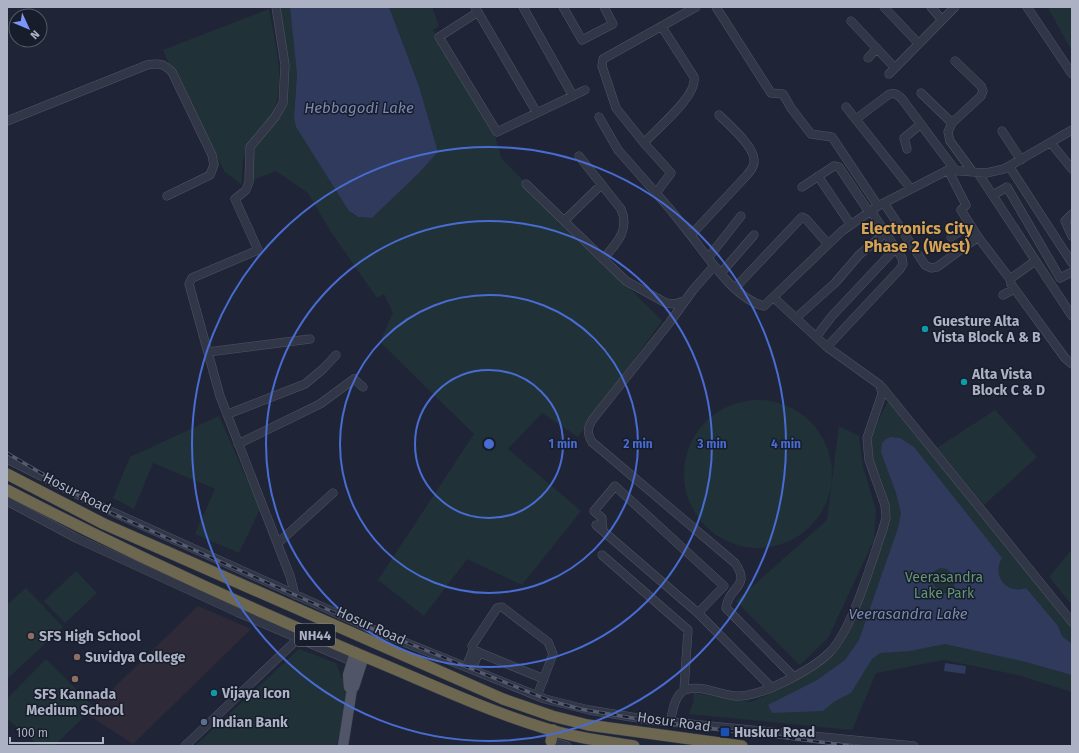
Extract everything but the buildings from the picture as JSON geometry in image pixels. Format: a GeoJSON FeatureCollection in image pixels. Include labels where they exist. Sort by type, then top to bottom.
{"type":"FeatureCollection","features":[{"type":"Feature","properties":{"kind":"highway","name":"Hosur Road"},"geometry":{"type":"LineString","coordinates":[[7,474],[112,527],[503,699],[531,709],[588,725],[742,746]]}},
{"type":"Feature","properties":{"kind":"highway","name":"Hosur Road"},"geometry":{"type":"LineString","coordinates":[[7,490],[228,602],[358,659],[552,736],[588,739],[634,746]]}},
{"type":"Feature","properties":{"kind":"main road"},"geometry":{"type":"LineString","coordinates":[[342,746],[352,689],[349,686],[348,678],[358,659]]}},
{"type":"Feature","properties":{"kind":"street"},"geometry":{"type":"LineString","coordinates":[[276,7],[285,65],[283,103],[275,117],[250,147],[249,182],[246,190],[235,200],[258,250],[192,278],[189,284],[220,396],[278,543],[296,594]]}},
{"type":"Feature","properties":{"kind":"street"},"geometry":{"type":"LineString","coordinates":[[523,7],[573,96]]}},
{"type":"Feature","properties":{"kind":"street"},"geometry":{"type":"LineString","coordinates":[[563,7],[582,40],[614,24],[604,7]]}},
{"type":"Feature","properties":{"kind":"street"},"geometry":{"type":"LineString","coordinates":[[656,193],[671,173],[644,143],[616,108],[602,66],[603,59],[696,7]]}},
{"type":"Feature","properties":{"kind":"street"},"geometry":{"type":"LineString","coordinates":[[716,7],[771,93],[783,94],[791,108],[811,134],[832,136],[876,208],[885,233],[903,261],[900,269],[827,347]]}},
{"type":"Feature","properties":{"kind":"street"},"geometry":{"type":"LineString","coordinates":[[884,7],[918,44]]}},
{"type":"Feature","properties":{"kind":"street"},"geometry":{"type":"LineString","coordinates":[[931,7],[942,20]]}},
{"type":"Feature","properties":{"kind":"street"},"geometry":{"type":"LineString","coordinates":[[851,21],[877,48],[892,71],[956,7]]}},
{"type":"Feature","properties":{"kind":"street"},"geometry":{"type":"LineString","coordinates":[[1027,7],[1072,74]]}},
{"type":"Feature","properties":{"kind":"street"},"geometry":{"type":"LineString","coordinates":[[537,113],[476,9],[439,38],[497,132],[573,96],[585,90]]}},
{"type":"Feature","properties":{"kind":"street"},"geometry":{"type":"LineString","coordinates":[[644,143],[685,101],[696,83],[694,77],[662,27]]}},
{"type":"Feature","properties":{"kind":"street"},"geometry":{"type":"LineString","coordinates":[[868,58],[877,48]]}},
{"type":"Feature","properties":{"kind":"street"},"geometry":{"type":"LineString","coordinates":[[955,61],[981,86],[983,91],[981,96],[952,123],[948,132],[948,137],[993,195],[1072,316]]}},
{"type":"Feature","properties":{"kind":"street"},"geometry":{"type":"LineString","coordinates":[[7,121],[147,65],[160,63],[166,65],[172,72],[212,154],[214,165],[210,175],[167,196]]}},
{"type":"Feature","properties":{"kind":"street"},"geometry":{"type":"LineString","coordinates":[[856,119],[892,93],[897,94],[902,99],[921,124],[951,170],[966,205],[961,210],[970,225],[1010,279],[1014,289],[1065,358],[1072,364]]}},
{"type":"Feature","properties":{"kind":"street"},"geometry":{"type":"LineString","coordinates":[[921,93],[952,123]]}},
{"type":"Feature","properties":{"kind":"street"},"geometry":{"type":"LineString","coordinates":[[846,108],[911,189]]}},
{"type":"Feature","properties":{"kind":"street"},"geometry":{"type":"LineString","coordinates":[[691,235],[747,175],[754,161],[752,153],[744,141],[719,116]]}},
{"type":"Feature","properties":{"kind":"street"},"geometry":{"type":"LineString","coordinates":[[599,117],[618,150],[691,235],[714,266],[735,288],[754,304],[764,306],[774,298],[828,244],[850,225],[876,208],[951,170],[975,172],[1004,169],[1072,130]]}},
{"type":"Feature","properties":{"kind":"street"},"geometry":{"type":"LineString","coordinates":[[907,149],[904,138],[921,124]]}},
{"type":"Feature","properties":{"kind":"street"},"geometry":{"type":"LineString","coordinates":[[1002,131],[1021,160]]}},
{"type":"Feature","properties":{"kind":"street"},"geometry":{"type":"LineString","coordinates":[[1051,143],[1072,169]]}},
{"type":"Feature","properties":{"kind":"street"},"geometry":{"type":"LineString","coordinates":[[579,156],[621,209],[625,224],[618,242],[603,259]]}},
{"type":"Feature","properties":{"kind":"street"},"geometry":{"type":"LineString","coordinates":[[802,187],[834,166],[839,167],[925,265],[931,268],[937,267],[978,237]]}},
{"type":"Feature","properties":{"kind":"street"},"geometry":{"type":"LineString","coordinates":[[1009,166],[1072,263]]}},
{"type":"Feature","properties":{"kind":"street"},"geometry":{"type":"LineString","coordinates":[[818,176],[850,225]]}},
{"type":"Feature","properties":{"kind":"street"},"geometry":{"type":"LineString","coordinates":[[526,184],[626,281],[666,303],[675,304],[686,300]]}},
{"type":"Feature","properties":{"kind":"street"},"geometry":{"type":"LineString","coordinates":[[564,221],[601,185]]}},
{"type":"Feature","properties":{"kind":"street"},"geometry":{"type":"LineString","coordinates":[[993,195],[1007,187],[1060,278],[1072,272]]}},
{"type":"Feature","properties":{"kind":"street"},"geometry":{"type":"LineString","coordinates":[[1072,214],[1065,221],[1072,236]]}},
{"type":"Feature","properties":{"kind":"street"},"geometry":{"type":"LineString","coordinates":[[708,258],[741,216]]}},
{"type":"Feature","properties":{"kind":"street"},"geometry":{"type":"LineString","coordinates":[[735,288],[802,217],[806,219],[828,244]]}},
{"type":"Feature","properties":{"kind":"street"},"geometry":{"type":"LineString","coordinates":[[951,237],[970,225]]}},
{"type":"Feature","properties":{"kind":"street"},"geometry":{"type":"LineString","coordinates":[[796,318],[835,283],[859,255],[885,233]]}},
{"type":"Feature","properties":{"kind":"street"},"geometry":{"type":"LineString","coordinates":[[721,273],[754,235]]}},
{"type":"Feature","properties":{"kind":"street"},"geometry":{"type":"LineString","coordinates":[[816,337],[832,316],[895,249]]}},
{"type":"Feature","properties":{"kind":"street"},"geometry":{"type":"LineString","coordinates":[[1010,279],[1036,261]]}},
{"type":"Feature","properties":{"kind":"street"},"geometry":{"type":"LineString","coordinates":[[714,266],[593,419],[588,430],[589,436],[592,442],[736,563],[742,572],[742,580],[726,600],[726,608],[793,676]]}},
{"type":"Feature","properties":{"kind":"street"},"geometry":{"type":"LineString","coordinates":[[1003,295],[1014,289]]}},
{"type":"Feature","properties":{"kind":"street"},"geometry":{"type":"LineString","coordinates":[[774,298],[827,347],[880,384],[1072,622]]}},
{"type":"Feature","properties":{"kind":"street"},"geometry":{"type":"LineString","coordinates":[[208,352],[310,339]]}},
{"type":"Feature","properties":{"kind":"street"},"geometry":{"type":"LineString","coordinates":[[228,414],[305,384],[324,369],[336,355]]}},
{"type":"Feature","properties":{"kind":"street"},"geometry":{"type":"LineString","coordinates":[[238,444],[320,404],[354,379],[363,387]]}},
{"type":"Feature","properties":{"kind":"street"},"geometry":{"type":"LineString","coordinates":[[670,722],[676,697],[684,690],[694,688],[737,696],[763,692],[793,676],[830,652],[838,642],[850,618],[886,518],[885,505],[869,460],[866,438],[882,394],[880,384]]}},
{"type":"Feature","properties":{"kind":"street"},"geometry":{"type":"LineString","coordinates":[[7,459],[106,509],[367,627],[538,696],[589,710],[670,722],[914,746]]}},
{"type":"Feature","properties":{"kind":"street"},"geometry":{"type":"LineString","coordinates":[[603,531],[602,518],[594,511],[615,486],[724,586],[698,613]]}},
{"type":"Feature","properties":{"kind":"street"},"geometry":{"type":"LineString","coordinates":[[278,543],[333,493]]}},
{"type":"Feature","properties":{"kind":"street"},"geometry":{"type":"LineString","coordinates":[[7,502],[76,538],[228,602]]}},
{"type":"Feature","properties":{"kind":"street"},"geometry":{"type":"LineString","coordinates":[[596,525],[698,613],[772,688]]}},
{"type":"Feature","properties":{"kind":"street"},"geometry":{"type":"LineString","coordinates":[[602,555],[688,630],[684,690]]}},
{"type":"Feature","properties":{"kind":"street"},"geometry":{"type":"LineString","coordinates":[[538,696],[553,654],[551,645],[502,607],[497,608],[472,646],[476,651],[544,679]]}},
{"type":"Feature","properties":{"kind":"street"},"geometry":{"type":"LineString","coordinates":[[186,746],[301,635]]}},
{"type":"Feature","properties":{"kind":"street"},"geometry":{"type":"LineString","coordinates":[[469,668],[476,651]]}},
{"type":"Feature","properties":{"kind":"street"},"geometry":{"type":"LineString","coordinates":[[552,736],[567,746]]}},
{"type":"Feature","properties":{"kind":"shaded area"},"geometry":{"type":"Polygon","coordinates":[[[198,606],[251,629],[133,744],[87,714],[198,606]]]}},
{"type":"Feature","properties":{"kind":"green space"},"geometry":{"type":"Polygon","coordinates":[[[279,7],[290,7],[295,40],[297,80],[294,114],[296,127],[352,214],[362,218],[372,218],[419,173],[438,152],[419,86],[389,7],[432,7],[439,26],[433,30],[494,132],[501,158],[662,321],[578,437],[542,413],[508,449],[581,511],[522,585],[467,559],[424,616],[378,580],[474,434],[380,342],[393,313],[384,294],[377,298],[331,232],[308,193],[276,171],[251,181],[252,152],[283,109],[279,7]]]}},
{"type":"Feature","properties":{"kind":"green space"},"geometry":{"type":"Polygon","coordinates":[[[1072,7],[1072,51],[1048,8],[1072,7]]]}},
{"type":"Feature","properties":{"kind":"green space"},"geometry":{"type":"Polygon","coordinates":[[[269,9],[277,49],[279,89],[271,117],[253,138],[246,150],[242,169],[242,185],[225,172],[179,87],[163,50],[269,9]]]}},
{"type":"Feature","properties":{"kind":"green space"},"geometry":{"type":"Polygon","coordinates":[[[765,400],[779,403],[799,412],[815,427],[820,433],[829,453],[832,474],[831,488],[823,509],[820,515],[805,531],[799,536],[779,545],[765,548],[751,548],[737,545],[717,536],[696,515],[685,488],[684,467],[687,453],[696,433],[717,412],[744,401],[765,400]]]}},
{"type":"Feature","properties":{"kind":"green space","name":"Veerasandra Lake"},"geometry":{"type":"Polygon","coordinates":[[[889,400],[1072,626],[1072,692],[1018,675],[944,660],[876,673],[852,730],[689,714],[694,700],[693,693],[751,702],[785,687],[834,655],[845,640],[886,532],[888,523],[887,500],[873,458],[871,440],[880,416],[889,400]]]}},
{"type":"Feature","properties":{"kind":"green space"},"geometry":{"type":"Polygon","coordinates":[[[995,410],[1037,457],[984,505],[937,448],[995,410]]]}},
{"type":"Feature","properties":{"kind":"green space"},"geometry":{"type":"Polygon","coordinates":[[[219,416],[260,509],[239,553],[195,534],[215,489],[153,463],[134,509],[113,498],[130,457],[219,416]]]}},
{"type":"Feature","properties":{"kind":"green space"},"geometry":{"type":"Polygon","coordinates":[[[839,426],[859,436],[863,467],[876,510],[874,540],[828,638],[800,665],[736,601],[827,520],[839,426]]]}},
{"type":"Feature","properties":{"kind":"green space"},"geometry":{"type":"Polygon","coordinates":[[[1072,549],[1072,605],[1049,577],[1072,549]]]}},
{"type":"Feature","properties":{"kind":"green space"},"geometry":{"type":"Polygon","coordinates":[[[76,571],[97,593],[65,623],[44,601],[76,571]]]}},
{"type":"Feature","properties":{"kind":"green space"},"geometry":{"type":"Polygon","coordinates":[[[26,588],[63,627],[7,679],[7,605],[26,588]]]}},
{"type":"Feature","properties":{"kind":"green space"},"geometry":{"type":"Polygon","coordinates":[[[299,649],[336,663],[347,691],[337,746],[195,746],[299,649]]]}},
{"type":"Feature","properties":{"kind":"green space"},"geometry":{"type":"Polygon","coordinates":[[[46,659],[94,707],[54,746],[40,746],[7,719],[7,699],[46,659]]]}},
{"type":"Feature","properties":{"kind":"water","name":"Hebbagodi Lake"},"geometry":{"type":"Polygon","coordinates":[[[290,7],[389,7],[419,86],[438,152],[419,173],[372,218],[358,217],[349,211],[296,127],[294,118],[297,74],[290,7]]]}},
{"type":"Feature","properties":{"kind":"water","name":"Veerasandra Lake"},"geometry":{"type":"Polygon","coordinates":[[[891,437],[900,438],[914,447],[1002,558],[998,571],[1003,582],[1013,589],[1026,588],[1058,626],[1062,636],[1072,644],[1072,675],[1026,662],[945,644],[910,651],[880,653],[872,659],[851,693],[835,701],[823,711],[772,713],[768,705],[817,680],[845,660],[859,640],[898,528],[901,513],[896,493],[881,452],[882,443],[891,437]],[[940,568],[930,574],[930,581],[939,591],[950,595],[955,587],[947,569],[940,568]]]}},
{"type":"Feature","properties":{"kind":"water"},"geometry":{"type":"Polygon","coordinates":[[[945,663],[966,666],[965,674],[944,671],[945,663]]]}},
{"type":"Feature","properties":{"kind":"railway"},"geometry":{"type":"LineString","coordinates":[[7,453],[98,507],[351,620],[551,701],[580,709],[644,720],[852,746]]}},
{"type":"Feature","properties":{"kind":"place","name":"Guesture Alta Vista Block A & B"},"geometry":{"type":"Point","coordinates":[925,329]}},
{"type":"Feature","properties":{"kind":"place","name":"Alta Vista Block C & D"},"geometry":{"type":"Point","coordinates":[964,382]}},
{"type":"Feature","properties":{"kind":"place","name":"SFS High School"},"geometry":{"type":"Point","coordinates":[31,636]}},
{"type":"Feature","properties":{"kind":"place","name":"Suvidya College"},"geometry":{"type":"Point","coordinates":[77,657]}},
{"type":"Feature","properties":{"kind":"place","name":"SFS Kannada Medium School"},"geometry":{"type":"Point","coordinates":[75,679]}},
{"type":"Feature","properties":{"kind":"place","name":"Vijaya Icon"},"geometry":{"type":"Point","coordinates":[214,693]}},
{"type":"Feature","properties":{"kind":"place","name":"Indian Bank"},"geometry":{"type":"Point","coordinates":[204,722]}},
{"type":"Feature","properties":{"kind":"place","name":"Huskur Road"},"geometry":{"type":"Point","coordinates":[725,732]}},
{"type":"Feature","properties":{"kind":"district","name":"Electronics City Phase 2 (West)"},"geometry":{"type":"Point","coordinates":[917,237]}},
{"type":"Feature","properties":{"kind":"park label","name":"Veerasandra Lake Park"},"geometry":{"type":"Point","coordinates":[944,586]}}]}
